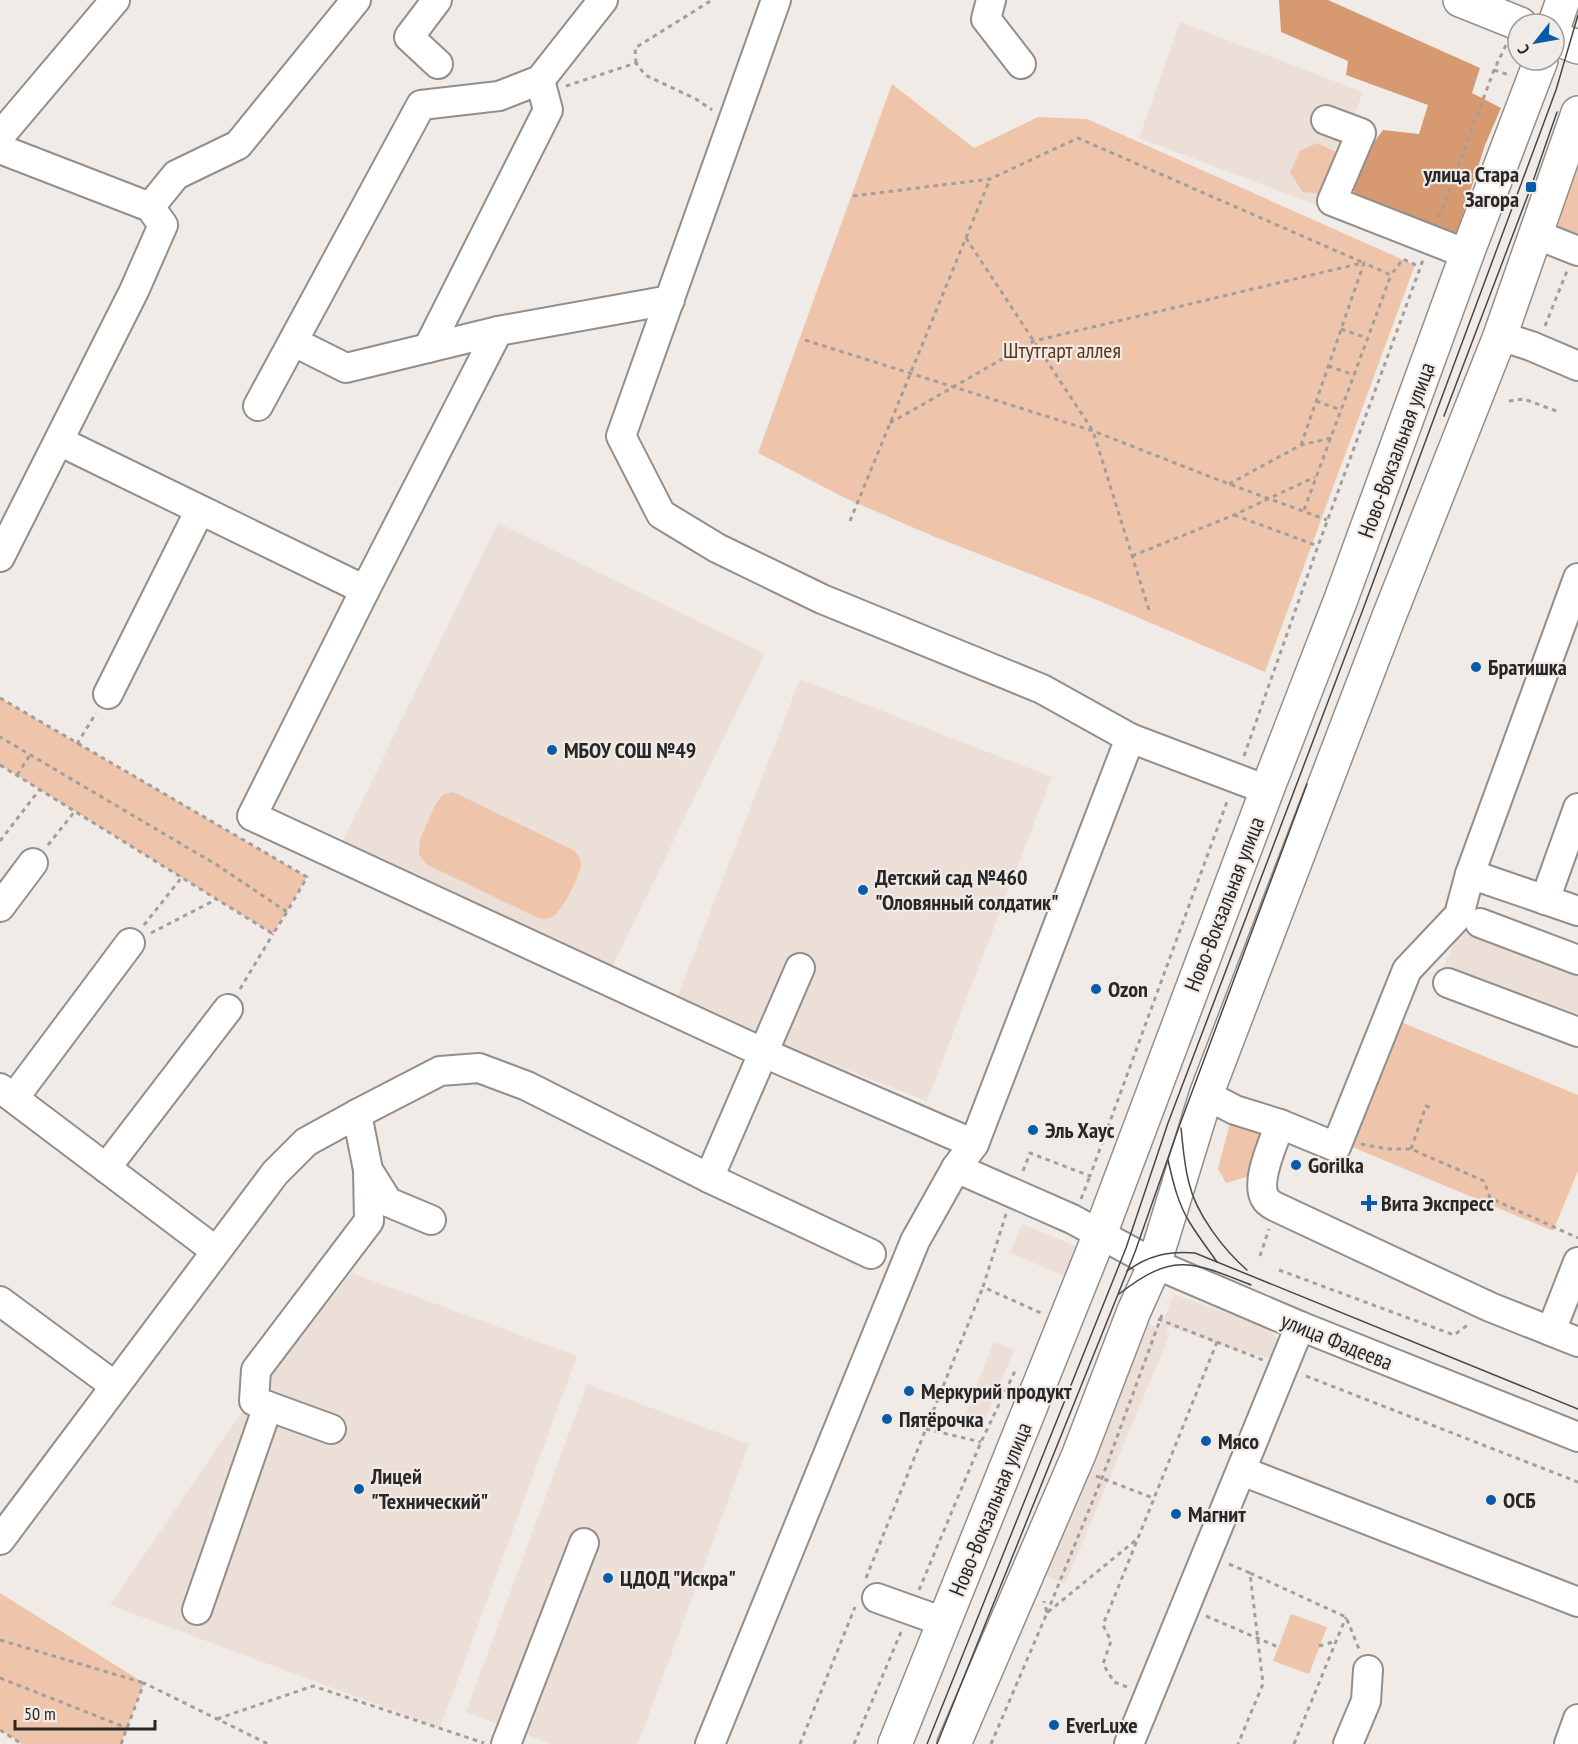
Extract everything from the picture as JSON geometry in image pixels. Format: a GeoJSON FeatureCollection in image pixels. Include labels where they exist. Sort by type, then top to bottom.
{"type":"FeatureCollection","features":[{"type":"Feature","properties":{"kind":"main road"},"geometry":{"type":"LineString","coordinates":[[1460,0],[1506,18]]}},
{"type":"Feature","properties":{"kind":"main road","name":"Ново-Вокзальная улица"},"geometry":{"type":"LineString","coordinates":[[895,1744],[1101,1234],[1341,599],[1467,254],[1536,72]]}},
{"type":"Feature","properties":{"kind":"main road"},"geometry":{"type":"LineString","coordinates":[[954,1744],[1075,1465],[1134,1311],[1155,1264],[1206,1095],[1388,619],[1500,336],[1578,113]]}},
{"type":"Feature","properties":{"kind":"street"},"geometry":{"type":"LineString","coordinates":[[0,136],[115,0]]}},
{"type":"Feature","properties":{"kind":"street"},"geometry":{"type":"LineString","coordinates":[[150,207],[176,175],[238,146],[356,0]]}},
{"type":"Feature","properties":{"kind":"street"},"geometry":{"type":"LineString","coordinates":[[437,0],[409,37],[438,64]]}},
{"type":"Feature","properties":{"kind":"street"},"geometry":{"type":"LineString","coordinates":[[258,406],[421,105],[499,96],[542,87],[603,0]]}},
{"type":"Feature","properties":{"kind":"street"},"geometry":{"type":"LineString","coordinates":[[777,0],[621,436],[661,514],[717,548],[822,599],[1042,689],[1130,738],[1267,790]]}},
{"type":"Feature","properties":{"kind":"street"},"geometry":{"type":"LineString","coordinates":[[991,0],[986,19],[1021,64]]}},
{"type":"Feature","properties":{"kind":"street"},"geometry":{"type":"LineString","coordinates":[[428,348],[548,110],[542,87]]}},
{"type":"Feature","properties":{"kind":"street"},"geometry":{"type":"LineString","coordinates":[[1326,120],[1361,133],[1332,201],[1467,254]]}},
{"type":"Feature","properties":{"kind":"street"},"geometry":{"type":"LineString","coordinates":[[0,148],[150,207],[163,225],[134,291],[0,557]]}},
{"type":"Feature","properties":{"kind":"street"},"geometry":{"type":"LineString","coordinates":[[1535,234],[1573,260]]}},
{"type":"Feature","properties":{"kind":"street"},"geometry":{"type":"LineString","coordinates":[[294,342],[346,368],[498,332],[670,300]]}},
{"type":"Feature","properties":{"kind":"street"},"geometry":{"type":"LineString","coordinates":[[498,332],[252,816],[764,1053],[974,1144]]}},
{"type":"Feature","properties":{"kind":"street"},"geometry":{"type":"LineString","coordinates":[[1500,336],[1537,348],[1578,366]]}},
{"type":"Feature","properties":{"kind":"street"},"geometry":{"type":"LineString","coordinates":[[59,441],[365,590]]}},
{"type":"Feature","properties":{"kind":"street"},"geometry":{"type":"LineString","coordinates":[[108,694],[200,510]]}},
{"type":"Feature","properties":{"kind":"street"},"geometry":{"type":"LineString","coordinates":[[1206,1095],[1235,1110],[1280,1124],[1336,1147],[1407,970],[1459,915],[1470,874],[1578,579]]}},
{"type":"Feature","properties":{"kind":"street"},"geometry":{"type":"LineString","coordinates":[[710,1744],[915,1241],[956,1168],[974,1144],[1130,738]]}},
{"type":"Feature","properties":{"kind":"street"},"geometry":{"type":"LineString","coordinates":[[1545,900],[1578,808]]}},
{"type":"Feature","properties":{"kind":"street"},"geometry":{"type":"LineString","coordinates":[[0,907],[33,863]]}},
{"type":"Feature","properties":{"kind":"street"},"geometry":{"type":"LineString","coordinates":[[1470,874],[1578,912]]}},
{"type":"Feature","properties":{"kind":"street"},"geometry":{"type":"LineString","coordinates":[[1480,923],[1578,960]]}},
{"type":"Feature","properties":{"kind":"street"},"geometry":{"type":"LineString","coordinates":[[130,943],[7,1093],[216,1251]]}},
{"type":"Feature","properties":{"kind":"street"},"geometry":{"type":"LineString","coordinates":[[709,1178],[800,968]]}},
{"type":"Feature","properties":{"kind":"street"},"geometry":{"type":"LineString","coordinates":[[1448,982],[1578,1032]]}},
{"type":"Feature","properties":{"kind":"street"},"geometry":{"type":"LineString","coordinates":[[106,1168],[228,1009]]}},
{"type":"Feature","properties":{"kind":"street"},"geometry":{"type":"LineString","coordinates":[[0,1540],[275,1173],[306,1142],[440,1071],[478,1068],[527,1086],[709,1178],[871,1254]]}},
{"type":"Feature","properties":{"kind":"street"},"geometry":{"type":"LineString","coordinates":[[331,1430],[254,1401],[256,1370],[369,1221],[368,1170],[357,1114]]}},
{"type":"Feature","properties":{"kind":"street"},"geometry":{"type":"LineString","coordinates":[[1280,1124],[1262,1177],[1265,1199],[1276,1208],[1490,1308],[1578,1342]]}},
{"type":"Feature","properties":{"kind":"street","name":"улица Фадеева"},"geometry":{"type":"LineString","coordinates":[[956,1168],[1072,1220],[1155,1264],[1300,1326],[1578,1437]]}},
{"type":"Feature","properties":{"kind":"street"},"geometry":{"type":"LineString","coordinates":[[368,1170],[388,1202],[431,1220]]}},
{"type":"Feature","properties":{"kind":"street"},"geometry":{"type":"LineString","coordinates":[[1551,1331],[1578,1262]]}},
{"type":"Feature","properties":{"kind":"street"},"geometry":{"type":"LineString","coordinates":[[0,1301],[115,1386]]}},
{"type":"Feature","properties":{"kind":"street"},"geometry":{"type":"LineString","coordinates":[[1129,1744],[1300,1326]]}},
{"type":"Feature","properties":{"kind":"street"},"geometry":{"type":"LineString","coordinates":[[197,1610],[268,1406]]}},
{"type":"Feature","properties":{"kind":"street"},"geometry":{"type":"LineString","coordinates":[[1242,1471],[1578,1602]]}},
{"type":"Feature","properties":{"kind":"street"},"geometry":{"type":"LineString","coordinates":[[506,1744],[584,1543]]}},
{"type":"Feature","properties":{"kind":"street"},"geometry":{"type":"LineString","coordinates":[[866,1595],[944,1622]]}},
{"type":"Feature","properties":{"kind":"street"},"geometry":{"type":"LineString","coordinates":[[1348,1744],[1366,1701],[1368,1670]]}},
{"type":"Feature","properties":{"kind":"street"},"geometry":{"type":"LineString","coordinates":[[1569,1744],[1578,1719]]}},
{"type":"Feature","properties":{"kind":"path"},"geometry":{"type":"LineString","coordinates":[[712,0],[635,48],[636,63],[645,75],[696,99],[731,127]]}},
{"type":"Feature","properties":{"kind":"path"},"geometry":{"type":"LineString","coordinates":[[542,87],[636,63]]}},
{"type":"Feature","properties":{"kind":"path"},"geometry":{"type":"LineString","coordinates":[[853,196],[990,179],[1078,138],[1391,274]]}},
{"type":"Feature","properties":{"kind":"path"},"geometry":{"type":"LineString","coordinates":[[850,521],[990,179]]}},
{"type":"Feature","properties":{"kind":"path"},"geometry":{"type":"LineString","coordinates":[[966,238],[1093,431],[1149,610]]}},
{"type":"Feature","properties":{"kind":"path"},"geometry":{"type":"LineString","coordinates":[[1304,510],[1391,274],[1403,260],[1420,267]]}},
{"type":"Feature","properties":{"kind":"path"},"geometry":{"type":"LineString","coordinates":[[1537,348],[1573,260]]}},
{"type":"Feature","properties":{"kind":"path"},"geometry":{"type":"LineString","coordinates":[[1301,445],[1364,263]]}},
{"type":"Feature","properties":{"kind":"path"},"geometry":{"type":"LineString","coordinates":[[890,423],[1034,341],[1364,263]]}},
{"type":"Feature","properties":{"kind":"path"},"geometry":{"type":"LineString","coordinates":[[1341,329],[1367,338]]}},
{"type":"Feature","properties":{"kind":"path"},"geometry":{"type":"LineString","coordinates":[[805,340],[1093,431],[1327,520]]}},
{"type":"Feature","properties":{"kind":"path"},"geometry":{"type":"LineString","coordinates":[[1328,366],[1354,375]]}},
{"type":"Feature","properties":{"kind":"path"},"geometry":{"type":"LineString","coordinates":[[1509,401],[1524,399],[1559,412]]}},
{"type":"Feature","properties":{"kind":"path"},"geometry":{"type":"LineString","coordinates":[[1316,401],[1341,410]]}},
{"type":"Feature","properties":{"kind":"path"},"geometry":{"type":"LineString","coordinates":[[1229,484],[1301,445],[1330,438]]}},
{"type":"Feature","properties":{"kind":"path"},"geometry":{"type":"LineString","coordinates":[[1132,556],[1234,515],[1316,477]]}},
{"type":"Feature","properties":{"kind":"path"},"geometry":{"type":"LineString","coordinates":[[1234,515],[1318,546]]}},
{"type":"Feature","properties":{"kind":"path"},"geometry":{"type":"LineString","coordinates":[[77,744],[108,694]]}},
{"type":"Feature","properties":{"kind":"path"},"geometry":{"type":"LineString","coordinates":[[0,698],[307,877],[228,1009]]}},
{"type":"Feature","properties":{"kind":"path"},"geometry":{"type":"LineString","coordinates":[[0,737],[217,865],[287,912]]}},
{"type":"Feature","properties":{"kind":"path"},"geometry":{"type":"LineString","coordinates":[[17,775],[30,755]]}},
{"type":"Feature","properties":{"kind":"path"},"geometry":{"type":"LineString","coordinates":[[0,765],[273,934]]}},
{"type":"Feature","properties":{"kind":"path"},"geometry":{"type":"LineString","coordinates":[[0,841],[39,789]]}},
{"type":"Feature","properties":{"kind":"path"},"geometry":{"type":"LineString","coordinates":[[33,863],[75,811]]}},
{"type":"Feature","properties":{"kind":"path"},"geometry":{"type":"LineString","coordinates":[[130,943],[182,877]]}},
{"type":"Feature","properties":{"kind":"path"},"geometry":{"type":"LineString","coordinates":[[130,943],[217,899]]}},
{"type":"Feature","properties":{"kind":"path"},"geometry":{"type":"LineString","coordinates":[[1411,1149],[1426,1106],[1431,1108]]}},
{"type":"Feature","properties":{"kind":"path"},"geometry":{"type":"LineString","coordinates":[[1336,1147],[1357,1143],[1387,1149],[1411,1149],[1484,1181],[1490,1198],[1578,1238]]}},
{"type":"Feature","properties":{"kind":"path"},"geometry":{"type":"LineString","coordinates":[[1260,1256],[1276,1208]]}},
{"type":"Feature","properties":{"kind":"path"},"geometry":{"type":"LineString","coordinates":[[1279,1270],[1454,1335],[1476,1318]]}},
{"type":"Feature","properties":{"kind":"path"},"geometry":{"type":"LineString","coordinates":[[800,1744],[866,1595],[926,1429],[982,1287]]}},
{"type":"Feature","properties":{"kind":"path"},"geometry":{"type":"LineString","coordinates":[[1136,1540],[1047,1613],[1102,1478],[1161,1319]]}},
{"type":"Feature","properties":{"kind":"path"},"geometry":{"type":"LineString","coordinates":[[1149,1695],[1114,1682],[1103,1665],[1111,1641],[1103,1625],[1217,1342]]}},
{"type":"Feature","properties":{"kind":"path"},"geometry":{"type":"LineString","coordinates":[[1234,1349],[1578,1482]]}},
{"type":"Feature","properties":{"kind":"path"},"geometry":{"type":"LineString","coordinates":[[926,1429],[981,1442]]}},
{"type":"Feature","properties":{"kind":"path"},"geometry":{"type":"LineString","coordinates":[[1094,1475],[1153,1498]]}},
{"type":"Feature","properties":{"kind":"path"},"geometry":{"type":"LineString","coordinates":[[1226,1562],[1346,1617],[1368,1670]]}},
{"type":"Feature","properties":{"kind":"path"},"geometry":{"type":"LineString","coordinates":[[1238,1744],[1263,1684],[1250,1574]]}},
{"type":"Feature","properties":{"kind":"path"},"geometry":{"type":"LineString","coordinates":[[1204,1615],[1278,1647]]}},
{"type":"Feature","properties":{"kind":"path"},"geometry":{"type":"LineString","coordinates":[[1294,1744],[1346,1617]]}},
{"type":"Feature","properties":{"kind":"path"},"geometry":{"type":"LineString","coordinates":[[0,1640],[144,1683],[268,1744]]}},
{"type":"Feature","properties":{"kind":"path"},"geometry":{"type":"LineString","coordinates":[[1319,1646],[1336,1641]]}},
{"type":"Feature","properties":{"kind":"path"},"geometry":{"type":"LineString","coordinates":[[0,1678],[127,1728]]}},
{"type":"Feature","properties":{"kind":"path"},"geometry":{"type":"LineString","coordinates":[[121,1744],[144,1683]]}},
{"type":"Feature","properties":{"kind":"path"},"geometry":{"type":"LineString","coordinates":[[217,1719],[313,1686],[486,1744]]}},
{"type":"Feature","properties":{"kind":"path"},"geometry":{"type":"LineString","coordinates":[[0,1730],[22,1744]]}},
{"type":"Feature","properties":{"kind":"shaded area"},"geometry":{"type":"Polygon","coordinates":[[[1279,0],[1328,0],[1480,68],[1472,93],[1501,108],[1485,145],[1455,239],[1359,204],[1352,186],[1363,157],[1383,130],[1419,134],[1428,105],[1346,75],[1348,61],[1281,32],[1279,0]]]}},
{"type":"Feature","properties":{"kind":"shaded area"},"geometry":{"type":"Polygon","coordinates":[[[1180,22],[1363,92],[1319,206],[1139,138],[1180,22]]]}},
{"type":"Feature","properties":{"kind":"shaded area","name":"МБОУ СОШ №49"},"geometry":{"type":"Polygon","coordinates":[[[498,523],[765,654],[607,977],[340,846],[498,523]]]}},
{"type":"Feature","properties":{"kind":"shaded area","name":"Детский сад №460 \"Оловянный солдатик\""},"geometry":{"type":"Polygon","coordinates":[[[800,679],[1052,777],[927,1101],[675,1003],[800,679]]]}},
{"type":"Feature","properties":{"kind":"shaded area"},"geometry":{"type":"Polygon","coordinates":[[[1465,920],[1578,964],[1578,1027],[1440,974],[1465,920]]]}},
{"type":"Feature","properties":{"kind":"shaded area"},"geometry":{"type":"Polygon","coordinates":[[[1022,1224],[1080,1248],[1067,1277],[1010,1253],[1022,1224]]]}},
{"type":"Feature","properties":{"kind":"shaded area","name":"Лицей \"Технический\""},"geometry":{"type":"Polygon","coordinates":[[[352,1273],[577,1356],[440,1728],[110,1605],[269,1372],[352,1273]]]}},
{"type":"Feature","properties":{"kind":"shaded area"},"geometry":{"type":"Polygon","coordinates":[[[1174,1294],[1270,1329],[1280,1343],[1273,1359],[1229,1348],[1168,1326],[1166,1333],[1170,1334],[1065,1584],[1037,1572],[1143,1322],[1160,1328],[1174,1294]]]}},
{"type":"Feature","properties":{"kind":"shaded area"},"geometry":{"type":"Polygon","coordinates":[[[994,1342],[1014,1350],[981,1430],[962,1423],[994,1342]]]}},
{"type":"Feature","properties":{"kind":"shaded area","name":"ЦДОД \"Искра\""},"geometry":{"type":"Polygon","coordinates":[[[587,1384],[749,1444],[638,1744],[552,1744],[466,1712],[587,1384]]]}},
{"type":"Feature","properties":{"kind":"green space","name":"Штутгарт аллея"},"geometry":{"type":"Polygon","coordinates":[[[892,84],[974,148],[1038,117],[1087,119],[1415,265],[1265,672],[1102,602],[935,537],[845,498],[758,453],[892,84]]]}},
{"type":"Feature","properties":{"kind":"green space"},"geometry":{"type":"Polygon","coordinates":[[[1317,143],[1340,154],[1326,194],[1303,192],[1290,173],[1300,151],[1317,143]]]}},
{"type":"Feature","properties":{"kind":"green space"},"geometry":{"type":"Polygon","coordinates":[[[1578,157],[1578,246],[1547,234],[1578,157]]]}},
{"type":"Feature","properties":{"kind":"green space"},"geometry":{"type":"Polygon","coordinates":[[[0,698],[307,877],[273,934],[0,765],[0,698]]]}},
{"type":"Feature","properties":{"kind":"green space"},"geometry":{"type":"Polygon","coordinates":[[[453,792],[575,851],[581,864],[578,876],[556,914],[548,918],[538,918],[426,864],[419,855],[420,839],[436,803],[443,795],[453,792]]]}},
{"type":"Feature","properties":{"kind":"green space"},"geometry":{"type":"Polygon","coordinates":[[[1401,1022],[1578,1095],[1578,1171],[1553,1231],[1350,1146],[1401,1022]]]}},
{"type":"Feature","properties":{"kind":"green space"},"geometry":{"type":"Polygon","coordinates":[[[1232,1115],[1272,1133],[1259,1173],[1226,1183],[1218,1169],[1232,1115]]]}},
{"type":"Feature","properties":{"kind":"green space"},"geometry":{"type":"Polygon","coordinates":[[[0,1593],[144,1683],[121,1744],[22,1744],[0,1730],[0,1593]]]}},
{"type":"Feature","properties":{"kind":"green space"},"geometry":{"type":"Polygon","coordinates":[[[1291,1614],[1327,1627],[1309,1674],[1273,1661],[1291,1614]]]}},
{"type":"Feature","properties":{"kind":"tram line"},"geometry":{"type":"LineString","coordinates":[[927,1744],[1126,1248],[1168,1123],[1362,612],[1556,90],[1578,15]]}},
{"type":"Feature","properties":{"kind":"tram line"},"geometry":{"type":"LineString","coordinates":[[1444,416],[1557,112]]}},
{"type":"Feature","properties":{"kind":"tram line"},"geometry":{"type":"LineString","coordinates":[[937,1744],[1135,1252],[1180,1124],[1307,784]]}},
{"type":"Feature","properties":{"kind":"tram line"},"geometry":{"type":"LineString","coordinates":[[1181,1128],[1187,1176],[1198,1207],[1220,1242],[1247,1270]]}},
{"type":"Feature","properties":{"kind":"tram line"},"geometry":{"type":"LineString","coordinates":[[1168,1160],[1182,1208],[1217,1262]]}},
{"type":"Feature","properties":{"kind":"tram line"},"geometry":{"type":"LineString","coordinates":[[1127,1271],[1143,1261],[1160,1255],[1195,1253],[1578,1409]]}},
{"type":"Feature","properties":{"kind":"tram line"},"geometry":{"type":"LineString","coordinates":[[1119,1294],[1154,1272],[1169,1266],[1183,1265],[1213,1270],[1251,1285]]}},
{"type":"Feature","properties":{"kind":"place","name":"улица Стара Загора"},"geometry":{"type":"Point","coordinates":[1531,187]}},
{"type":"Feature","properties":{"kind":"place","name":"Братишка"},"geometry":{"type":"Point","coordinates":[1476,667]}},
{"type":"Feature","properties":{"kind":"place","name":"МБОУ СОШ №49"},"geometry":{"type":"Point","coordinates":[552,750]}},
{"type":"Feature","properties":{"kind":"place","name":"Детский сад №460 \"Оловянный солдатик\""},"geometry":{"type":"Point","coordinates":[863,890]}},
{"type":"Feature","properties":{"kind":"place","name":"Ozon"},"geometry":{"type":"Point","coordinates":[1096,989]}},
{"type":"Feature","properties":{"kind":"place","name":"Эль Хаус"},"geometry":{"type":"Point","coordinates":[1033,1130]}},
{"type":"Feature","properties":{"kind":"place","name":"Gorilka"},"geometry":{"type":"Point","coordinates":[1296,1165]}},
{"type":"Feature","properties":{"kind":"place","name":"Вита Экспресс"},"geometry":{"type":"Point","coordinates":[1369,1203]}},
{"type":"Feature","properties":{"kind":"place","name":"Меркурий продукт"},"geometry":{"type":"Point","coordinates":[909,1391]}},
{"type":"Feature","properties":{"kind":"place","name":"Пятёрочка"},"geometry":{"type":"Point","coordinates":[887,1419]}},
{"type":"Feature","properties":{"kind":"place","name":"Мясо"},"geometry":{"type":"Point","coordinates":[1206,1441]}},
{"type":"Feature","properties":{"kind":"place","name":"Лицей \"Технический\""},"geometry":{"type":"Point","coordinates":[359,1489]}},
{"type":"Feature","properties":{"kind":"place","name":"ОСБ"},"geometry":{"type":"Point","coordinates":[1491,1500]}},
{"type":"Feature","properties":{"kind":"place","name":"Магнит"},"geometry":{"type":"Point","coordinates":[1176,1514]}},
{"type":"Feature","properties":{"kind":"place","name":"ЦДОД \"Искра\""},"geometry":{"type":"Point","coordinates":[608,1578]}},
{"type":"Feature","properties":{"kind":"place","name":"EverLuxe"},"geometry":{"type":"Point","coordinates":[1054,1725]}}]}
